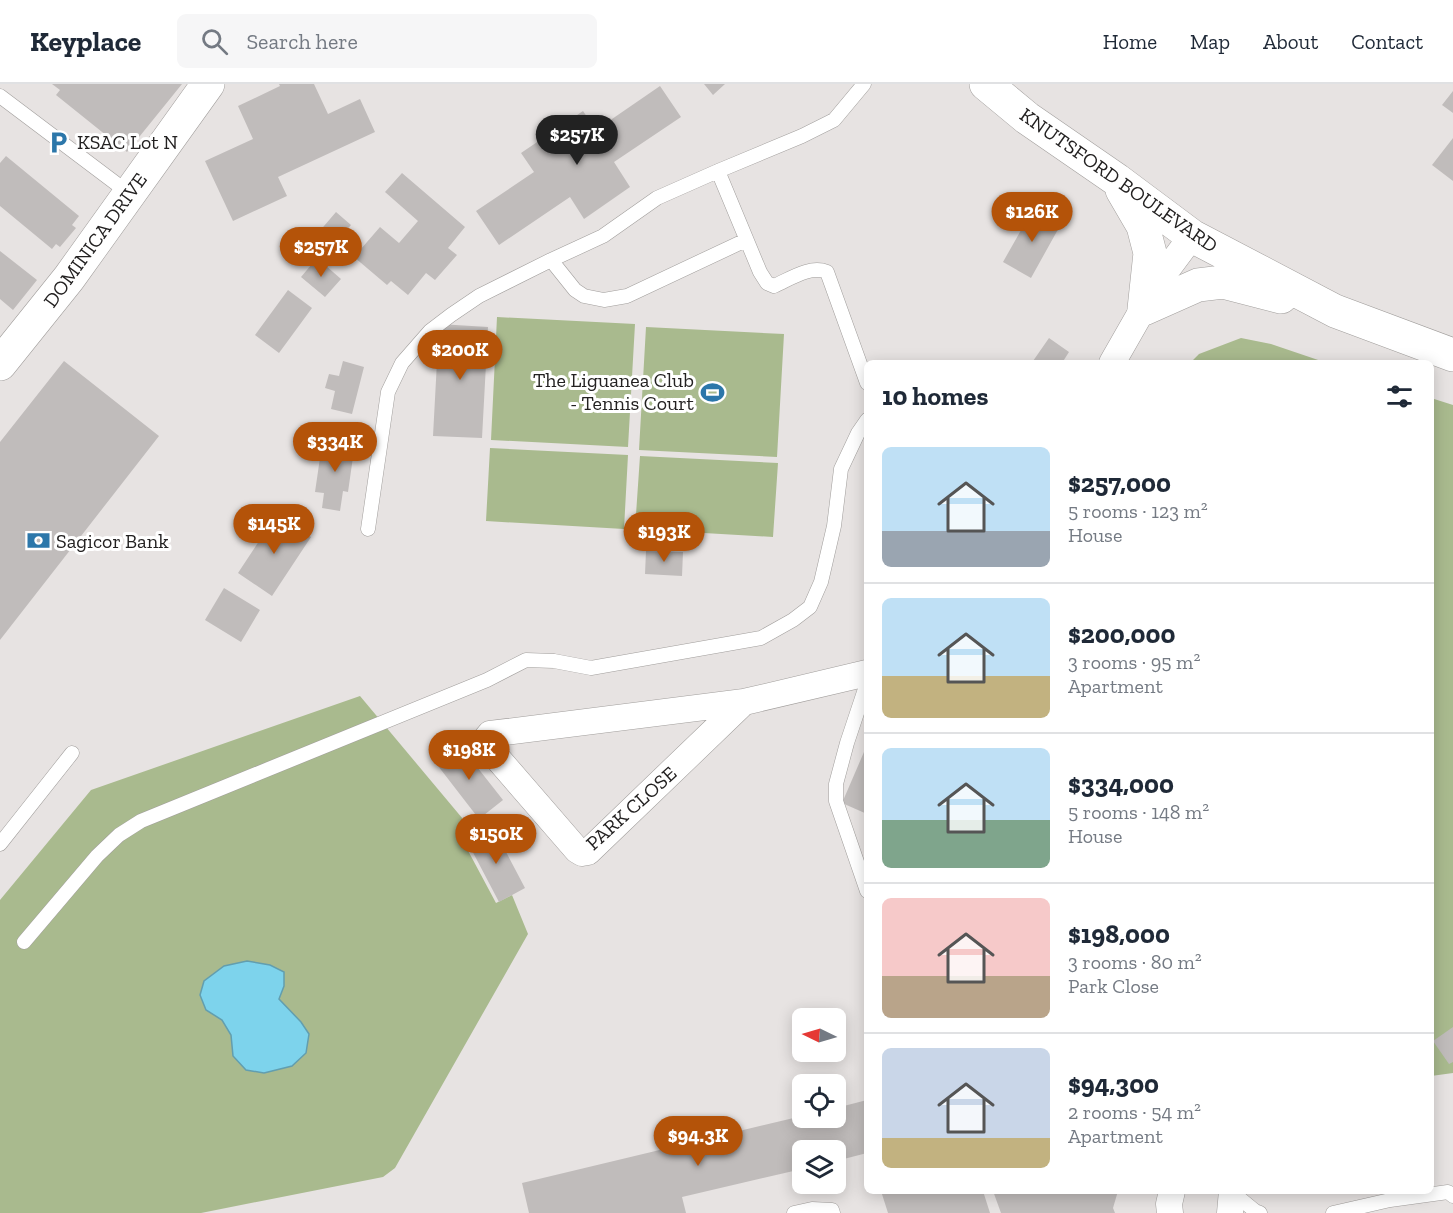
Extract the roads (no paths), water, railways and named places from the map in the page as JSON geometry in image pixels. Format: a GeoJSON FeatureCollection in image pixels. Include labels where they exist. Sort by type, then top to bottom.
{"type":"FeatureCollection","features":[{"type":"Feature","properties":{"kind":"main road","name":"DOMINICA DRIVE"},"geometry":{"type":"LineString","coordinates":[[0,364],[69,278],[208,84]]}},
{"type":"Feature","properties":{"kind":"main road","name":"KNUTSFORD BOULEVARD"},"geometry":{"type":"LineString","coordinates":[[986,84],[1027,118],[1117,180],[1192,236],[1335,311],[1453,355]]}},
{"type":"Feature","properties":{"kind":"main road"},"geometry":{"type":"LineString","coordinates":[[1117,180],[1143,226],[1150,253],[1144,309]]}},
{"type":"Feature","properties":{"kind":"main road"},"geometry":{"type":"LineString","coordinates":[[1144,309],[1198,285],[1223,282],[1335,311]]}},
{"type":"Feature","properties":{"kind":"street"},"geometry":{"type":"LineString","coordinates":[[1114,360],[1160,279],[1192,236]]}},
{"type":"Feature","properties":{"kind":"street","name":"PARK CLOSE"},"geometry":{"type":"LineString","coordinates":[[744,702],[588,852],[582,853],[487,746],[486,740],[490,734],[744,702],[864,674]]}},
{"type":"Feature","properties":{"kind":"street"},"geometry":{"type":"LineString","coordinates":[[1170,1213],[1171,1194]]}},
{"type":"Feature","properties":{"kind":"street"},"geometry":{"type":"LineString","coordinates":[[1230,1213],[1232,1194]]}},
{"type":"Feature","properties":{"kind":"lane"},"geometry":{"type":"LineString","coordinates":[[368,529],[388,392],[402,363],[430,331],[479,296],[603,236],[657,198],[834,120],[864,84]]}},
{"type":"Feature","properties":{"kind":"lane"},"geometry":{"type":"LineString","coordinates":[[0,96],[130,194]]}},
{"type":"Feature","properties":{"kind":"lane"},"geometry":{"type":"LineString","coordinates":[[718,171],[746,240],[767,283],[774,286],[811,270],[820,269],[827,272],[864,375]]}},
{"type":"Feature","properties":{"kind":"lane"},"geometry":{"type":"LineString","coordinates":[[551,260],[575,290],[584,296],[604,300],[627,296],[746,240]]}},
{"type":"Feature","properties":{"kind":"lane"},"geometry":{"type":"LineString","coordinates":[[24,942],[97,856],[118,835],[141,821],[487,680],[526,660],[554,660],[591,668],[761,638],[793,620],[810,607],[821,582],[834,526],[841,469],[864,424]]}},
{"type":"Feature","properties":{"kind":"lane"},"geometry":{"type":"LineString","coordinates":[[864,692],[836,784],[836,801],[864,882]]}},
{"type":"Feature","properties":{"kind":"lane"},"geometry":{"type":"LineString","coordinates":[[0,844],[72,753]]}},
{"type":"Feature","properties":{"kind":"lane"},"geometry":{"type":"LineString","coordinates":[[1434,1194],[1448,1192],[1453,1196]]}},
{"type":"Feature","properties":{"kind":"lane"},"geometry":{"type":"LineString","coordinates":[[1235,1194],[1260,1213]]}},
{"type":"Feature","properties":{"kind":"lane"},"geometry":{"type":"LineString","coordinates":[[1333,1213],[1390,1200],[1433,1194]]}},
{"type":"Feature","properties":{"kind":"lane"},"geometry":{"type":"LineString","coordinates":[[794,1213],[812,1209],[832,1210],[833,1213]]}},
{"type":"Feature","properties":{"kind":"water"},"geometry":{"type":"Polygon","coordinates":[[[247,961],[270,965],[284,972],[284,986],[279,999],[309,1034],[306,1053],[292,1066],[264,1073],[246,1070],[233,1056],[231,1035],[222,1020],[206,1010],[200,995],[204,981],[224,966],[247,961]]]}},
{"type":"Feature","properties":{"kind":"place","name":"KSAC Lot N"},"geometry":{"type":"Point","coordinates":[59,142]}},
{"type":"Feature","properties":{"kind":"place","name":"The Liguanea Club - Tennis Court"},"geometry":{"type":"Point","coordinates":[712,392]}},
{"type":"Feature","properties":{"kind":"place","name":"Sagicor Bank"},"geometry":{"type":"Point","coordinates":[38,541]}}]}
